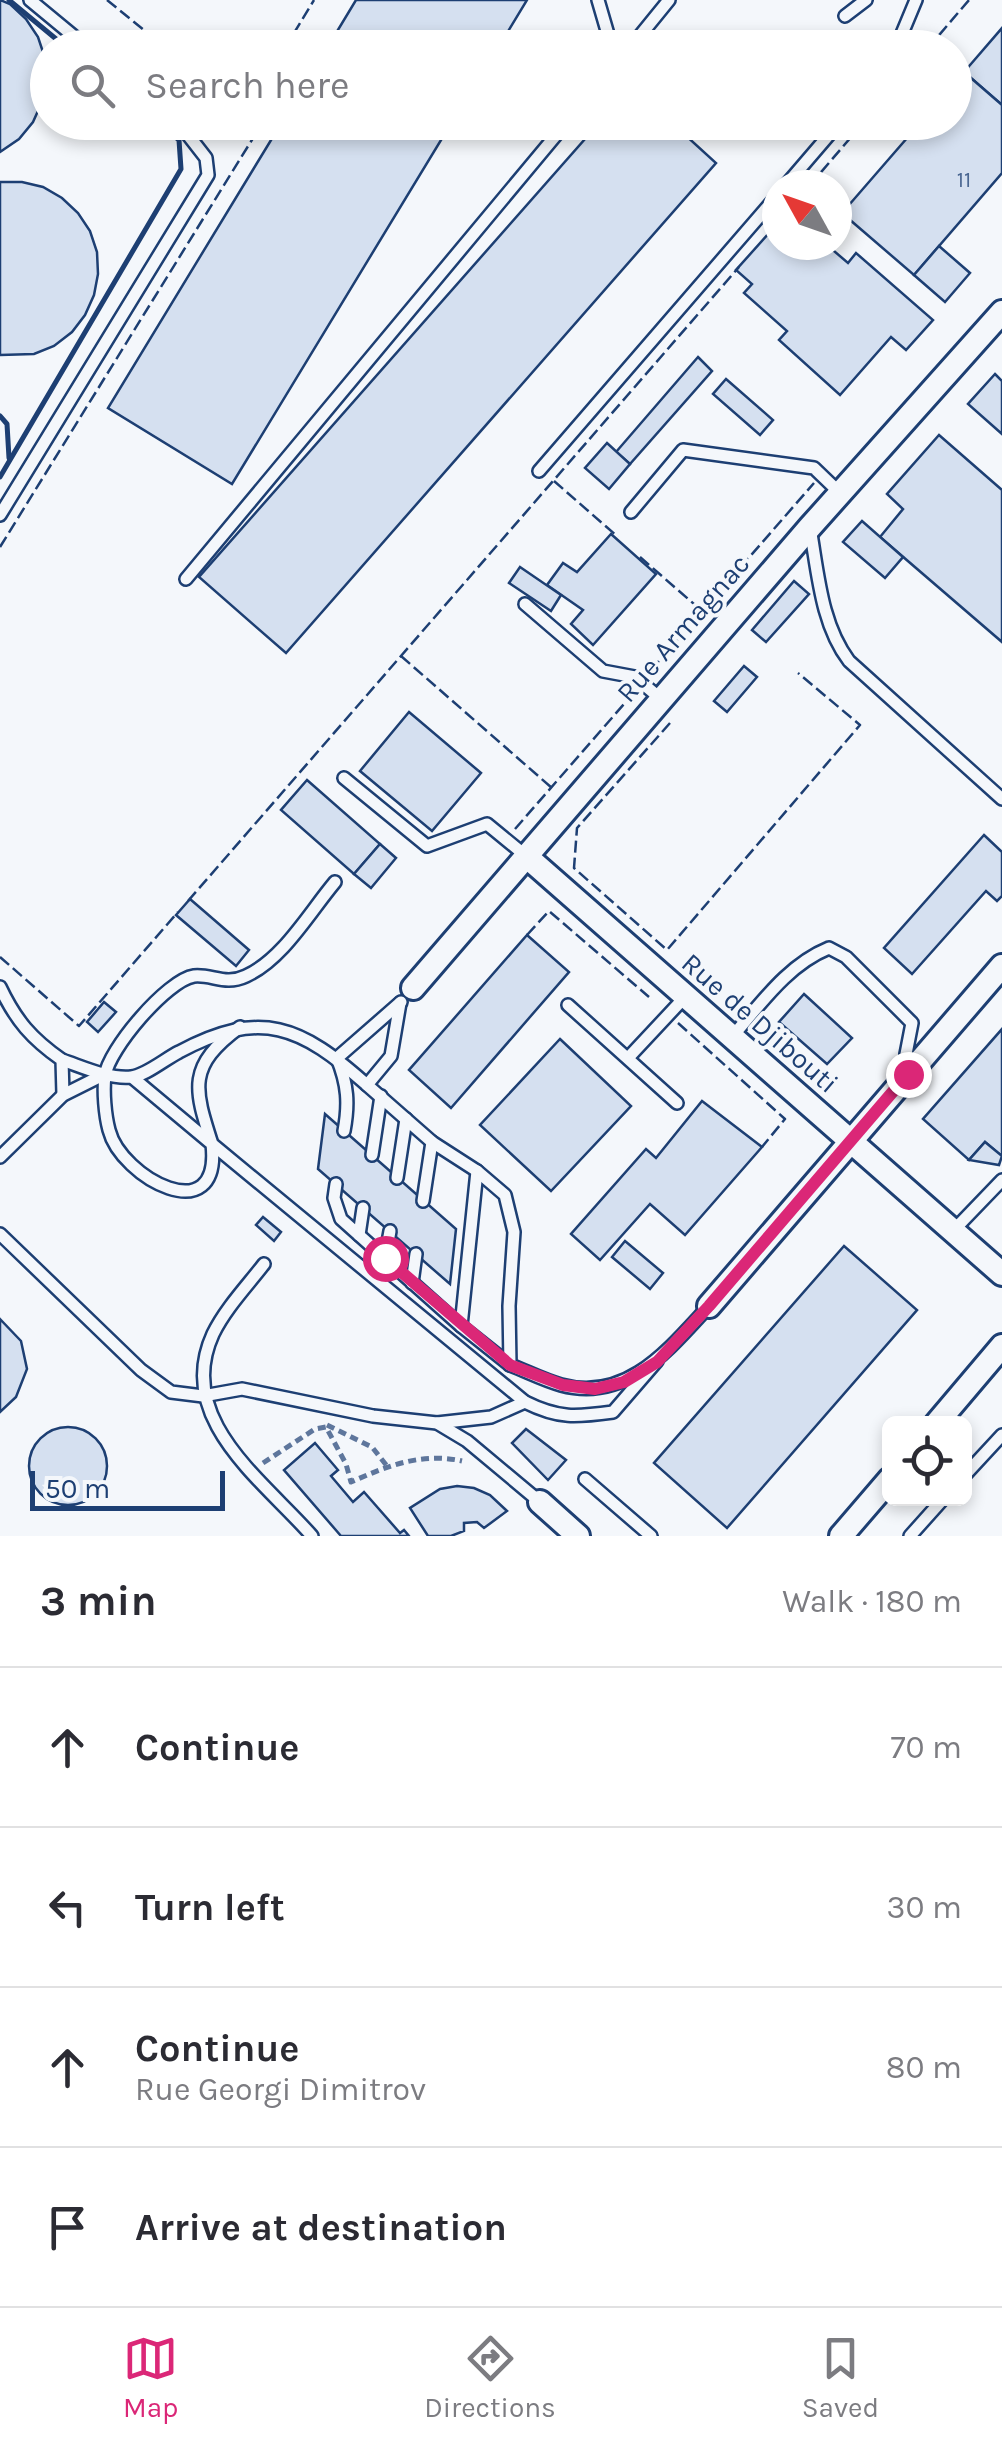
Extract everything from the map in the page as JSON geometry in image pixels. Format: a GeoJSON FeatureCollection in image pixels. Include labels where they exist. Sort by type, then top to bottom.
{"type":"FeatureCollection","features":[{"type":"Feature","properties":{"kind":"street","name":"Rue Armagnac"},"geometry":{"type":"LineString","coordinates":[[407,995],[810,527],[1002,312]]}},
{"type":"Feature","properties":{"kind":"street","name":"Rue de Djibouti"},"geometry":{"type":"LineString","coordinates":[[526,856],[1002,1274]]}},
{"type":"Feature","properties":{"kind":"street"},"geometry":{"type":"LineString","coordinates":[[709,1306],[1002,966]]}},
{"type":"Feature","properties":{"kind":"street"},"geometry":{"type":"LineString","coordinates":[[943,1416],[1002,1346]]}},
{"type":"Feature","properties":{"kind":"street"},"geometry":{"type":"LineString","coordinates":[[840,1536],[882,1487]]}},
{"type":"Feature","properties":{"kind":"street"},"geometry":{"type":"LineString","coordinates":[[540,1502],[578,1536]]}},
{"type":"Feature","properties":{"kind":"lane"},"geometry":{"type":"LineString","coordinates":[[30,0],[66,30]]}},
{"type":"Feature","properties":{"kind":"lane"},"geometry":{"type":"LineString","coordinates":[[598,0],[607,30]]}},
{"type":"Feature","properties":{"kind":"lane"},"geometry":{"type":"LineString","coordinates":[[645,30],[670,0]]}},
{"type":"Feature","properties":{"kind":"lane"},"geometry":{"type":"LineString","coordinates":[[845,16],[866,0]]}},
{"type":"Feature","properties":{"kind":"lane"},"geometry":{"type":"LineString","coordinates":[[904,30],[916,0]]}},
{"type":"Feature","properties":{"kind":"lane"},"geometry":{"type":"LineString","coordinates":[[0,516],[208,175],[206,158],[192,140]]}},
{"type":"Feature","properties":{"kind":"lane"},"geometry":{"type":"LineString","coordinates":[[186,578],[552,140]]}},
{"type":"Feature","properties":{"kind":"lane"},"geometry":{"type":"LineString","coordinates":[[799,170],[825,140]]}},
{"type":"Feature","properties":{"kind":"lane"},"geometry":{"type":"LineString","coordinates":[[540,470],[762,213]]}},
{"type":"Feature","properties":{"kind":"lane"},"geometry":{"type":"LineString","coordinates":[[631,512],[682,450],[814,468],[840,493]]}},
{"type":"Feature","properties":{"kind":"lane"},"geometry":{"type":"LineString","coordinates":[[810,527],[836,644],[1002,799]]}},
{"type":"Feature","properties":{"kind":"lane"},"geometry":{"type":"LineString","coordinates":[[525,604],[603,670],[635,677],[661,699]]}},
{"type":"Feature","properties":{"kind":"lane"},"geometry":{"type":"LineString","coordinates":[[344,778],[427,846],[486,824],[526,856]]}},
{"type":"Feature","properties":{"kind":"lane"},"geometry":{"type":"LineString","coordinates":[[240,1028],[206,1062],[196,1088],[214,1165],[208,1180],[194,1191],[175,1192],[124,1157],[109,1132],[105,1074],[123,1038],[174,984],[195,976],[223,982],[246,977],[274,956],[334,882]]}},
{"type":"Feature","properties":{"kind":"lane"},"geometry":{"type":"LineString","coordinates":[[731,1038],[788,974],[829,948],[846,957],[912,1023],[906,1054],[908,1074]]}},
{"type":"Feature","properties":{"kind":"lane"},"geometry":{"type":"LineString","coordinates":[[0,987],[10,1008],[36,1042],[62,1060],[105,1074],[133,1078],[525,1402],[551,1415],[575,1417],[613,1412],[709,1306]]}},
{"type":"Feature","properties":{"kind":"lane"},"geometry":{"type":"LineString","coordinates":[[338,1058],[407,995]]}},
{"type":"Feature","properties":{"kind":"lane"},"geometry":{"type":"LineString","coordinates":[[367,1085],[392,1056],[407,995]]}},
{"type":"Feature","properties":{"kind":"lane"},"geometry":{"type":"LineString","coordinates":[[628,1058],[685,997]]}},
{"type":"Feature","properties":{"kind":"lane"},"geometry":{"type":"LineString","coordinates":[[568,1006],[677,1103]]}},
{"type":"Feature","properties":{"kind":"lane"},"geometry":{"type":"LineString","coordinates":[[133,1078],[213,1034],[240,1028],[274,1028],[308,1039],[338,1058],[432,1142],[505,1195],[514,1232],[508,1306],[510,1365]]}},
{"type":"Feature","properties":{"kind":"lane"},"geometry":{"type":"LineString","coordinates":[[338,1058],[347,1083],[344,1132]]}},
{"type":"Feature","properties":{"kind":"lane"},"geometry":{"type":"LineString","coordinates":[[62,1060],[63,1094]]}},
{"type":"Feature","properties":{"kind":"lane"},"geometry":{"type":"LineString","coordinates":[[0,1157],[63,1094],[105,1074]]}},
{"type":"Feature","properties":{"kind":"lane"},"geometry":{"type":"LineString","coordinates":[[372,1155],[381,1096]]}},
{"type":"Feature","properties":{"kind":"lane"},"geometry":{"type":"LineString","coordinates":[[397,1178],[406,1119]]}},
{"type":"Feature","properties":{"kind":"lane"},"geometry":{"type":"LineString","coordinates":[[424,1201],[432,1142]]}},
{"type":"Feature","properties":{"kind":"lane"},"geometry":{"type":"LineString","coordinates":[[461,1326],[478,1172]]}},
{"type":"Feature","properties":{"kind":"lane"},"geometry":{"type":"LineString","coordinates":[[953,1231],[1002,1180]]}},
{"type":"Feature","properties":{"kind":"lane"},"geometry":{"type":"LineString","coordinates":[[336,1184],[336,1210],[359,1235],[510,1365],[563,1385],[595,1389],[624,1382],[657,1362]]}},
{"type":"Feature","properties":{"kind":"lane"},"geometry":{"type":"LineString","coordinates":[[359,1235],[363,1208]]}},
{"type":"Feature","properties":{"kind":"lane"},"geometry":{"type":"LineString","coordinates":[[385,1258],[390,1231]]}},
{"type":"Feature","properties":{"kind":"lane"},"geometry":{"type":"LineString","coordinates":[[0,1234],[140,1370],[171,1392],[204,1396],[242,1389],[332,1408],[437,1423],[491,1417],[525,1402]]}},
{"type":"Feature","properties":{"kind":"lane"},"geometry":{"type":"LineString","coordinates":[[412,1283],[416,1254]]}},
{"type":"Feature","properties":{"kind":"lane"},"geometry":{"type":"LineString","coordinates":[[264,1264],[214,1333],[206,1357],[204,1396],[222,1436],[248,1473],[312,1536]]}},
{"type":"Feature","properties":{"kind":"lane"},"geometry":{"type":"LineString","coordinates":[[437,1423],[467,1441],[540,1502]]}},
{"type":"Feature","properties":{"kind":"lane"},"geometry":{"type":"LineString","coordinates":[[972,1467],[1002,1434]]}},
{"type":"Feature","properties":{"kind":"lane"},"geometry":{"type":"LineString","coordinates":[[586,1479],[651,1536]]}},
{"type":"Feature","properties":{"kind":"lane"},"geometry":{"type":"LineString","coordinates":[[910,1536],[937,1506]]}},
{"type":"Feature","properties":{"kind":"path"},"geometry":{"type":"LineString","coordinates":[[332,1408],[326,1427],[351,1482],[387,1466],[438,1457],[472,1466]]}},
{"type":"Feature","properties":{"kind":"path"},"geometry":{"type":"LineString","coordinates":[[248,1473],[315,1429],[326,1427],[372,1447],[387,1466]]}},
{"type":"Feature","properties":{"kind":"building"},"geometry":{"type":"Polygon","coordinates":[[[0,0],[10,4],[33,30],[30,30],[30,126],[0,152],[0,0]]]}},
{"type":"Feature","properties":{"kind":"building"},"geometry":{"type":"Polygon","coordinates":[[[356,0],[527,0],[509,30],[338,30],[356,0]]]}},
{"type":"Feature","properties":{"kind":"building"},"geometry":{"type":"Polygon","coordinates":[[[1002,28],[1002,105],[972,79],[972,63],[1002,28]]]}},
{"type":"Feature","properties":{"kind":"building"},"geometry":{"type":"Polygon","coordinates":[[[972,79],[1002,105],[1002,173],[914,275],[852,222],[852,201],[905,140],[972,140],[972,79]]]}},
{"type":"Feature","properties":{"kind":"building"},"geometry":{"type":"Polygon","coordinates":[[[271,140],[441,140],[232,484],[108,408],[271,140]]]}},
{"type":"Feature","properties":{"kind":"building"},"geometry":{"type":"Polygon","coordinates":[[[584,140],[691,140],[716,163],[286,653],[199,577],[584,140]]]}},
{"type":"Feature","properties":{"kind":"building"},"geometry":{"type":"Polygon","coordinates":[[[0,182],[43,187],[62,198],[90,231],[97,252],[94,295],[85,315],[54,346],[34,354],[0,355],[0,182]]]}},
{"type":"Feature","properties":{"kind":"building"},"geometry":{"type":"Polygon","coordinates":[[[762,241],[762,260],[848,263],[856,253],[933,320],[906,350],[891,337],[840,395],[779,340],[787,331],[744,293],[752,284],[736,270],[762,241]]]}},
{"type":"Feature","properties":{"kind":"building"},"geometry":{"type":"Polygon","coordinates":[[[939,246],[970,273],[945,302],[914,275],[939,246]]]}},
{"type":"Feature","properties":{"kind":"building"},"geometry":{"type":"Polygon","coordinates":[[[698,357],[712,371],[630,464],[616,452],[698,357]]]}},
{"type":"Feature","properties":{"kind":"building"},"geometry":{"type":"Polygon","coordinates":[[[995,374],[1002,381],[1002,434],[968,404],[995,374]]]}},
{"type":"Feature","properties":{"kind":"building"},"geometry":{"type":"Polygon","coordinates":[[[726,379],[773,420],[760,435],[713,394],[726,379]]]}},
{"type":"Feature","properties":{"kind":"building"},"geometry":{"type":"Polygon","coordinates":[[[939,435],[1002,490],[1002,642],[880,537],[903,509],[887,494],[939,435]]]}},
{"type":"Feature","properties":{"kind":"building"},"geometry":{"type":"Polygon","coordinates":[[[607,443],[630,464],[609,489],[585,468],[607,443]]]}},
{"type":"Feature","properties":{"kind":"building"},"geometry":{"type":"Polygon","coordinates":[[[862,521],[903,557],[885,578],[843,542],[862,521]]]}},
{"type":"Feature","properties":{"kind":"building"},"geometry":{"type":"Polygon","coordinates":[[[611,534],[656,574],[593,645],[571,624],[583,610],[547,585],[563,563],[577,572],[611,534]]]}},
{"type":"Feature","properties":{"kind":"building"},"geometry":{"type":"Polygon","coordinates":[[[520,567],[561,595],[551,611],[509,583],[520,567]]]}},
{"type":"Feature","properties":{"kind":"building"},"geometry":{"type":"Polygon","coordinates":[[[794,581],[809,594],[766,642],[752,630],[794,581]]]}},
{"type":"Feature","properties":{"kind":"building"},"geometry":{"type":"Polygon","coordinates":[[[744,666],[757,677],[727,712],[714,701],[744,666]]]}},
{"type":"Feature","properties":{"kind":"building"},"geometry":{"type":"Polygon","coordinates":[[[409,712],[481,773],[432,831],[360,771],[409,712]]]}},
{"type":"Feature","properties":{"kind":"building"},"geometry":{"type":"Polygon","coordinates":[[[307,780],[380,844],[354,874],[281,810],[307,780]]]}},
{"type":"Feature","properties":{"kind":"building"},"geometry":{"type":"Polygon","coordinates":[[[984,835],[1002,852],[1002,896],[997,901],[986,891],[912,974],[884,948],[984,835]]]}},
{"type":"Feature","properties":{"kind":"building"},"geometry":{"type":"Polygon","coordinates":[[[380,844],[396,858],[371,888],[354,874],[380,844]]]}},
{"type":"Feature","properties":{"kind":"building"},"geometry":{"type":"Polygon","coordinates":[[[190,899],[249,950],[236,966],[176,915],[190,899]]]}},
{"type":"Feature","properties":{"kind":"building"},"geometry":{"type":"Polygon","coordinates":[[[527,935],[569,972],[451,1108],[409,1070],[527,935]]]}},
{"type":"Feature","properties":{"kind":"building"},"geometry":{"type":"Polygon","coordinates":[[[804,994],[852,1038],[827,1064],[779,1022],[804,994]]]}},
{"type":"Feature","properties":{"kind":"building"},"geometry":{"type":"Polygon","coordinates":[[[104,1002],[116,1012],[98,1032],[87,1022],[104,1002]]]}},
{"type":"Feature","properties":{"kind":"building"},"geometry":{"type":"Polygon","coordinates":[[[1002,1029],[1002,1156],[985,1142],[969,1160],[923,1119],[1002,1029]]]}},
{"type":"Feature","properties":{"kind":"building"},"geometry":{"type":"Polygon","coordinates":[[[560,1039],[631,1106],[551,1191],[480,1125],[560,1039]]]}},
{"type":"Feature","properties":{"kind":"building"},"geometry":{"type":"Polygon","coordinates":[[[702,1101],[762,1147],[685,1235],[650,1204],[600,1260],[571,1234],[646,1149],[656,1158],[702,1101]]]}},
{"type":"Feature","properties":{"kind":"building"},"geometry":{"type":"Polygon","coordinates":[[[325,1114],[456,1229],[450,1284],[318,1169],[325,1114]]]}},
{"type":"Feature","properties":{"kind":"building"},"geometry":{"type":"Polygon","coordinates":[[[985,1142],[1002,1156],[999,1165],[969,1160],[985,1142]]]}},
{"type":"Feature","properties":{"kind":"building"},"geometry":{"type":"Polygon","coordinates":[[[263,1217],[281,1232],[274,1241],[256,1225],[263,1217]]]}},
{"type":"Feature","properties":{"kind":"building"},"geometry":{"type":"Polygon","coordinates":[[[625,1241],[663,1273],[650,1289],[612,1257],[625,1241]]]}},
{"type":"Feature","properties":{"kind":"building"},"geometry":{"type":"Polygon","coordinates":[[[844,1246],[917,1310],[727,1528],[654,1463],[844,1246]]]}},
{"type":"Feature","properties":{"kind":"building"},"geometry":{"type":"Polygon","coordinates":[[[0,1319],[21,1341],[27,1369],[16,1397],[0,1412],[0,1319]]]}},
{"type":"Feature","properties":{"kind":"building"},"geometry":{"type":"Polygon","coordinates":[[[68,1427],[96,1438],[107,1466],[96,1494],[68,1505],[40,1494],[29,1466],[40,1438],[68,1427]]]}},
{"type":"Feature","properties":{"kind":"building"},"geometry":{"type":"Polygon","coordinates":[[[526,1429],[566,1460],[548,1480],[512,1443],[526,1429]]]}},
{"type":"Feature","properties":{"kind":"building"},"geometry":{"type":"Polygon","coordinates":[[[315,1443],[338,1470],[331,1476],[353,1502],[364,1492],[400,1533],[404,1530],[409,1536],[341,1536],[284,1470],[315,1443]]]}},
{"type":"Feature","properties":{"kind":"building"},"geometry":{"type":"Polygon","coordinates":[[[457,1486],[490,1495],[507,1511],[484,1528],[477,1522],[464,1523],[464,1531],[451,1536],[428,1536],[410,1508],[440,1489],[457,1486]]]}},
{"type":"Feature","properties":{"kind":"fence"},"geometry":{"type":"LineString","coordinates":[[107,0],[144,30]]}},
{"type":"Feature","properties":{"kind":"fence"},"geometry":{"type":"LineString","coordinates":[[296,30],[314,0]]}},
{"type":"Feature","properties":{"kind":"fence"},"geometry":{"type":"LineString","coordinates":[[943,30],[969,0]]}},
{"type":"Feature","properties":{"kind":"fence"},"geometry":{"type":"LineString","coordinates":[[0,547],[252,140]]}},
{"type":"Feature","properties":{"kind":"fence"},"geometry":{"type":"LineString","coordinates":[[823,170],[849,140]]}},
{"type":"Feature","properties":{"kind":"fence"},"geometry":{"type":"LineString","coordinates":[[188,901],[739,267]]}},
{"type":"Feature","properties":{"kind":"fence"},"geometry":{"type":"LineString","coordinates":[[554,481],[618,537]]}},
{"type":"Feature","properties":{"kind":"fence"},"geometry":{"type":"LineString","coordinates":[[651,670],[814,483]]}},
{"type":"Feature","properties":{"kind":"fence"},"geometry":{"type":"LineString","coordinates":[[640,557],[702,611]]}},
{"type":"Feature","properties":{"kind":"fence"},"geometry":{"type":"LineString","coordinates":[[401,656],[552,788]]}},
{"type":"Feature","properties":{"kind":"fence"},"geometry":{"type":"LineString","coordinates":[[670,723],[577,828],[574,868],[667,950],[860,725],[798,673]]}},
{"type":"Feature","properties":{"kind":"fence"},"geometry":{"type":"LineString","coordinates":[[515,829],[631,696]]}},
{"type":"Feature","properties":{"kind":"fence"},"geometry":{"type":"LineString","coordinates":[[527,935],[549,911],[649,997]]}},
{"type":"Feature","properties":{"kind":"fence"},"geometry":{"type":"LineString","coordinates":[[0,957],[79,1026],[178,912]]}},
{"type":"Feature","properties":{"kind":"fence"},"geometry":{"type":"LineString","coordinates":[[678,1023],[785,1119],[762,1147]]}},
{"type":"Feature","properties":{"kind":"wall"},"geometry":{"type":"LineString","coordinates":[[9,0],[45,30]]}},
{"type":"Feature","properties":{"kind":"wall"},"geometry":{"type":"LineString","coordinates":[[0,477],[181,169],[179,140]]}},
{"type":"Feature","properties":{"kind":"wall"},"geometry":{"type":"LineString","coordinates":[[0,416],[7,424],[9,458]]}},
{"type":"Feature","properties":{"kind":"route"},"geometry":{"type":"LineString","coordinates":[[385,1258],[510,1365],[563,1385],[595,1389],[624,1382],[657,1362],[709,1306],[908,1074]]}}]}
